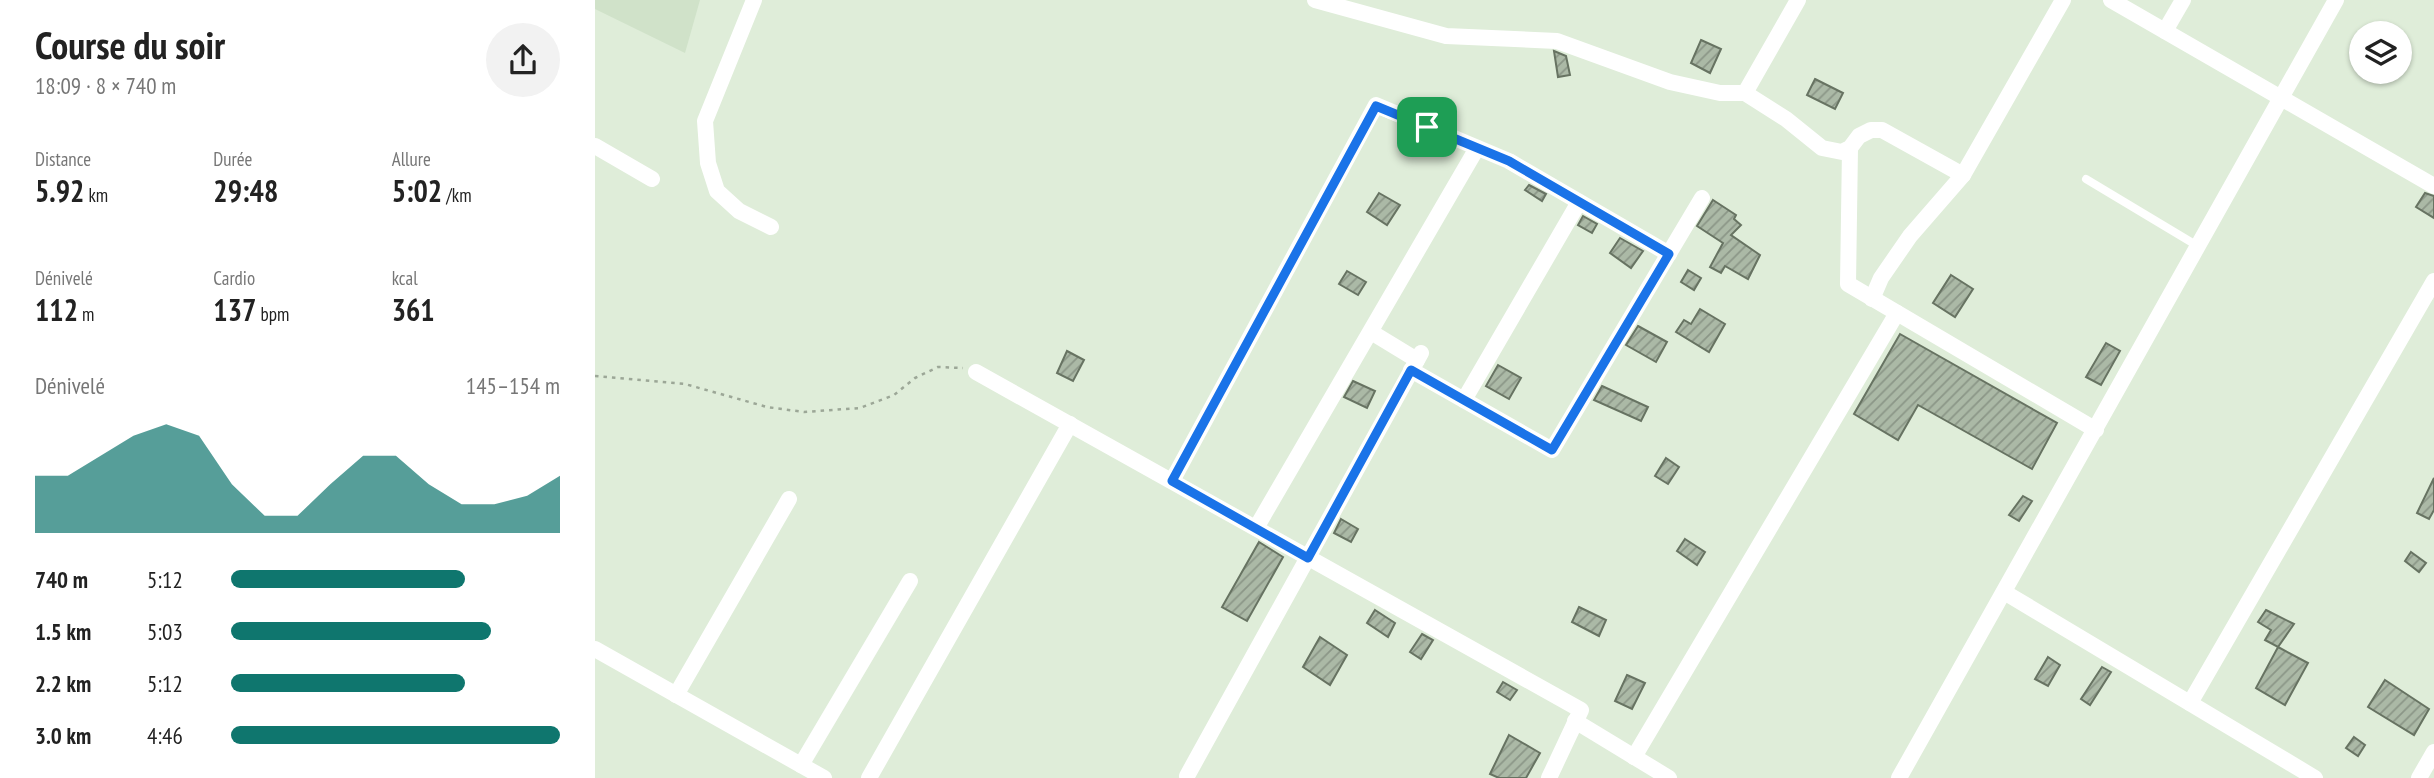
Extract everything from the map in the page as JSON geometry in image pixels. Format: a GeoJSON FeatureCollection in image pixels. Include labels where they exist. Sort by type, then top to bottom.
{"type":"FeatureCollection","features":[{"type":"Feature","properties":{"kind":"street"},"geometry":{"type":"LineString","coordinates":[[754,0],[705,121],[708,163],[717,191],[739,211],[771,227]]}},
{"type":"Feature","properties":{"kind":"street"},"geometry":{"type":"LineString","coordinates":[[1315,0],[1446,36],[1557,41],[1670,82],[1720,93],[1745,93],[1786,119],[1822,148],[1842,152],[1850,148],[1859,136],[1871,130],[1882,130],[1963,175]]}},
{"type":"Feature","properties":{"kind":"street"},"geometry":{"type":"LineString","coordinates":[[1745,93],[1798,0]]}},
{"type":"Feature","properties":{"kind":"street"},"geometry":{"type":"LineString","coordinates":[[1872,299],[1881,278],[1910,236],[1963,175],[2063,0]]}},
{"type":"Feature","properties":{"kind":"street"},"geometry":{"type":"LineString","coordinates":[[2111,0],[2434,186]]}},
{"type":"Feature","properties":{"kind":"street"},"geometry":{"type":"LineString","coordinates":[[2165,31],[2183,0]]}},
{"type":"Feature","properties":{"kind":"street"},"geometry":{"type":"LineString","coordinates":[[1899,778],[2096,430],[2196,245],[2283,99],[2336,0]]}},
{"type":"Feature","properties":{"kind":"street"},"geometry":{"type":"LineString","coordinates":[[1172,481],[1376,106],[1509,161],[1669,254]]}},
{"type":"Feature","properties":{"kind":"street"},"geometry":{"type":"LineString","coordinates":[[595,146],[652,179]]}},
{"type":"Feature","properties":{"kind":"street"},"geometry":{"type":"LineString","coordinates":[[1256,528],[1478,148]]}},
{"type":"Feature","properties":{"kind":"street"},"geometry":{"type":"LineString","coordinates":[[1850,148],[1848,284],[2096,430]]}},
{"type":"Feature","properties":{"kind":"street"},"geometry":{"type":"LineString","coordinates":[[1371,332],[1416,361],[1465,400],[1552,450],[1702,198]]}},
{"type":"Feature","properties":{"kind":"street"},"geometry":{"type":"LineString","coordinates":[[1465,400],[1580,202]]}},
{"type":"Feature","properties":{"kind":"street"},"geometry":{"type":"LineString","coordinates":[[2190,703],[2434,281]]}},
{"type":"Feature","properties":{"kind":"street"},"geometry":{"type":"LineString","coordinates":[[1634,757],[1897,313]]}},
{"type":"Feature","properties":{"kind":"street"},"geometry":{"type":"LineString","coordinates":[[1187,776],[1416,361]]}},
{"type":"Feature","properties":{"kind":"street"},"geometry":{"type":"LineString","coordinates":[[976,372],[1581,710],[1549,778]]}},
{"type":"Feature","properties":{"kind":"street"},"geometry":{"type":"LineString","coordinates":[[869,778],[1070,424]]}},
{"type":"Feature","properties":{"kind":"street"},"geometry":{"type":"LineString","coordinates":[[676,695],[789,499]]}},
{"type":"Feature","properties":{"kind":"street"},"geometry":{"type":"LineString","coordinates":[[801,765],[910,581]]}},
{"type":"Feature","properties":{"kind":"street"},"geometry":{"type":"LineString","coordinates":[[2004,592],[2190,703],[2289,771],[2315,778]]}},
{"type":"Feature","properties":{"kind":"street"},"geometry":{"type":"LineString","coordinates":[[595,649],[824,778]]}},
{"type":"Feature","properties":{"kind":"street"},"geometry":{"type":"LineString","coordinates":[[1576,721],[1669,778]]}},
{"type":"Feature","properties":{"kind":"street"},"geometry":{"type":"LineString","coordinates":[[2419,778],[2434,752]]}},
{"type":"Feature","properties":{"kind":"lane"},"geometry":{"type":"LineString","coordinates":[[2086,179],[2196,245]]}},
{"type":"Feature","properties":{"kind":"path"},"geometry":{"type":"LineString","coordinates":[[595,376],[685,384],[767,407],[804,412],[860,408],[894,395],[915,378],[938,367],[955,365],[976,372]]}},
{"type":"Feature","properties":{"kind":"shaded area"},"geometry":{"type":"Polygon","coordinates":[[[595,0],[700,0],[685,53],[595,9],[595,0]]]}},
{"type":"Feature","properties":{"kind":"building"},"geometry":{"type":"Polygon","coordinates":[[[1701,40],[1721,49],[1710,73],[1691,63],[1701,40]]]}},
{"type":"Feature","properties":{"kind":"building"},"geometry":{"type":"Polygon","coordinates":[[[1554,51],[1566,56],[1570,75],[1558,77],[1554,51]]]}},
{"type":"Feature","properties":{"kind":"building"},"geometry":{"type":"Polygon","coordinates":[[[1815,79],[1843,93],[1835,109],[1807,95],[1815,79]]]}},
{"type":"Feature","properties":{"kind":"building"},"geometry":{"type":"Polygon","coordinates":[[[1529,185],[1546,194],[1542,201],[1525,190],[1529,185]]]}},
{"type":"Feature","properties":{"kind":"building"},"geometry":{"type":"Polygon","coordinates":[[[1379,193],[1400,205],[1387,225],[1367,212],[1379,193]]]}},
{"type":"Feature","properties":{"kind":"building"},"geometry":{"type":"Polygon","coordinates":[[[2425,193],[2434,196],[2434,218],[2416,207],[2425,193]]]}},
{"type":"Feature","properties":{"kind":"building"},"geometry":{"type":"Polygon","coordinates":[[[1713,200],[1736,215],[1734,219],[1741,225],[1731,235],[1760,255],[1748,279],[1725,266],[1721,273],[1710,267],[1723,243],[1697,226],[1713,200]]]}},
{"type":"Feature","properties":{"kind":"building"},"geometry":{"type":"Polygon","coordinates":[[[1583,216],[1597,224],[1592,233],[1578,225],[1583,216]]]}},
{"type":"Feature","properties":{"kind":"building"},"geometry":{"type":"Polygon","coordinates":[[[1620,238],[1643,251],[1631,268],[1610,253],[1620,238]]]}},
{"type":"Feature","properties":{"kind":"building"},"geometry":{"type":"Polygon","coordinates":[[[1688,270],[1701,278],[1694,290],[1681,282],[1688,270]]]}},
{"type":"Feature","properties":{"kind":"building"},"geometry":{"type":"Polygon","coordinates":[[[1347,271],[1366,282],[1358,295],[1339,284],[1347,271]]]}},
{"type":"Feature","properties":{"kind":"building"},"geometry":{"type":"Polygon","coordinates":[[[1951,275],[1973,289],[1955,317],[1933,303],[1951,275]]]}},
{"type":"Feature","properties":{"kind":"building"},"geometry":{"type":"Polygon","coordinates":[[[1700,309],[1725,324],[1709,352],[1676,332],[1684,320],[1691,324],[1700,309]]]}},
{"type":"Feature","properties":{"kind":"building"},"geometry":{"type":"Polygon","coordinates":[[[1638,326],[1667,342],[1656,362],[1626,345],[1638,326]]]}},
{"type":"Feature","properties":{"kind":"building"},"geometry":{"type":"Polygon","coordinates":[[[1900,334],[2057,423],[2032,469],[1918,405],[1898,440],[1854,414],[1900,334]]]}},
{"type":"Feature","properties":{"kind":"building"},"geometry":{"type":"Polygon","coordinates":[[[2106,343],[2120,351],[2101,385],[2086,377],[2106,343]]]}},
{"type":"Feature","properties":{"kind":"building"},"geometry":{"type":"Polygon","coordinates":[[[1067,351],[1084,360],[1073,381],[1057,373],[1067,351]]]}},
{"type":"Feature","properties":{"kind":"building"},"geometry":{"type":"Polygon","coordinates":[[[1498,365],[1521,378],[1509,399],[1486,386],[1498,365]]]}},
{"type":"Feature","properties":{"kind":"building"},"geometry":{"type":"Polygon","coordinates":[[[1353,381],[1375,391],[1367,408],[1344,397],[1353,381]]]}},
{"type":"Feature","properties":{"kind":"building"},"geometry":{"type":"Polygon","coordinates":[[[1602,386],[1648,407],[1641,421],[1594,400],[1602,386]]]}},
{"type":"Feature","properties":{"kind":"building"},"geometry":{"type":"Polygon","coordinates":[[[1666,458],[1679,467],[1668,484],[1655,476],[1666,458]]]}},
{"type":"Feature","properties":{"kind":"building"},"geometry":{"type":"Polygon","coordinates":[[[2434,478],[2434,510],[2429,519],[2417,513],[2434,478]]]}},
{"type":"Feature","properties":{"kind":"building"},"geometry":{"type":"Polygon","coordinates":[[[2023,496],[2032,501],[2019,521],[2009,515],[2023,496]]]}},
{"type":"Feature","properties":{"kind":"building"},"geometry":{"type":"Polygon","coordinates":[[[1341,519],[1358,529],[1351,542],[1334,533],[1341,519]]]}},
{"type":"Feature","properties":{"kind":"building"},"geometry":{"type":"Polygon","coordinates":[[[1685,539],[1705,552],[1697,565],[1677,551],[1685,539]]]}},
{"type":"Feature","properties":{"kind":"building"},"geometry":{"type":"Polygon","coordinates":[[[1259,542],[1283,557],[1247,621],[1222,607],[1259,542]]]}},
{"type":"Feature","properties":{"kind":"building"},"geometry":{"type":"Polygon","coordinates":[[[2411,552],[2426,563],[2419,572],[2405,561],[2411,552]]]}},
{"type":"Feature","properties":{"kind":"building"},"geometry":{"type":"Polygon","coordinates":[[[1579,607],[1606,620],[1599,636],[1572,622],[1579,607]]]}},
{"type":"Feature","properties":{"kind":"building"},"geometry":{"type":"Polygon","coordinates":[[[1375,610],[1395,623],[1388,637],[1367,623],[1375,610]]]}},
{"type":"Feature","properties":{"kind":"building"},"geometry":{"type":"Polygon","coordinates":[[[2266,610],[2294,624],[2278,647],[2265,640],[2271,630],[2258,622],[2266,610]]]}},
{"type":"Feature","properties":{"kind":"building"},"geometry":{"type":"Polygon","coordinates":[[[1422,634],[1433,640],[1421,659],[1410,652],[1422,634]]]}},
{"type":"Feature","properties":{"kind":"building"},"geometry":{"type":"Polygon","coordinates":[[[1320,637],[1347,655],[1330,685],[1303,667],[1320,637]]]}},
{"type":"Feature","properties":{"kind":"building"},"geometry":{"type":"Polygon","coordinates":[[[2278,647],[2308,663],[2285,705],[2256,688],[2278,647]]]}},
{"type":"Feature","properties":{"kind":"building"},"geometry":{"type":"Polygon","coordinates":[[[2048,657],[2060,665],[2048,686],[2035,679],[2048,657]]]}},
{"type":"Feature","properties":{"kind":"building"},"geometry":{"type":"Polygon","coordinates":[[[2102,667],[2111,672],[2090,705],[2081,699],[2102,667]]]}},
{"type":"Feature","properties":{"kind":"building"},"geometry":{"type":"Polygon","coordinates":[[[1627,675],[1645,683],[1632,709],[1615,701],[1627,675]]]}},
{"type":"Feature","properties":{"kind":"building"},"geometry":{"type":"Polygon","coordinates":[[[2385,680],[2429,709],[2414,735],[2368,707],[2385,680]]]}},
{"type":"Feature","properties":{"kind":"building"},"geometry":{"type":"Polygon","coordinates":[[[1503,682],[1517,690],[1510,700],[1497,692],[1503,682]]]}},
{"type":"Feature","properties":{"kind":"building"},"geometry":{"type":"Polygon","coordinates":[[[1509,735],[1540,753],[1526,778],[1499,778],[1490,774],[1509,735]]]}},
{"type":"Feature","properties":{"kind":"building"},"geometry":{"type":"Polygon","coordinates":[[[2354,737],[2365,745],[2358,756],[2346,748],[2354,737]]]}},
{"type":"Feature","properties":{"kind":"route"},"geometry":{"type":"LineString","coordinates":[[1376,106],[1427,127],[1509,161],[1669,254],[1552,450],[1411,370],[1308,558],[1172,481],[1376,106]]}}]}
